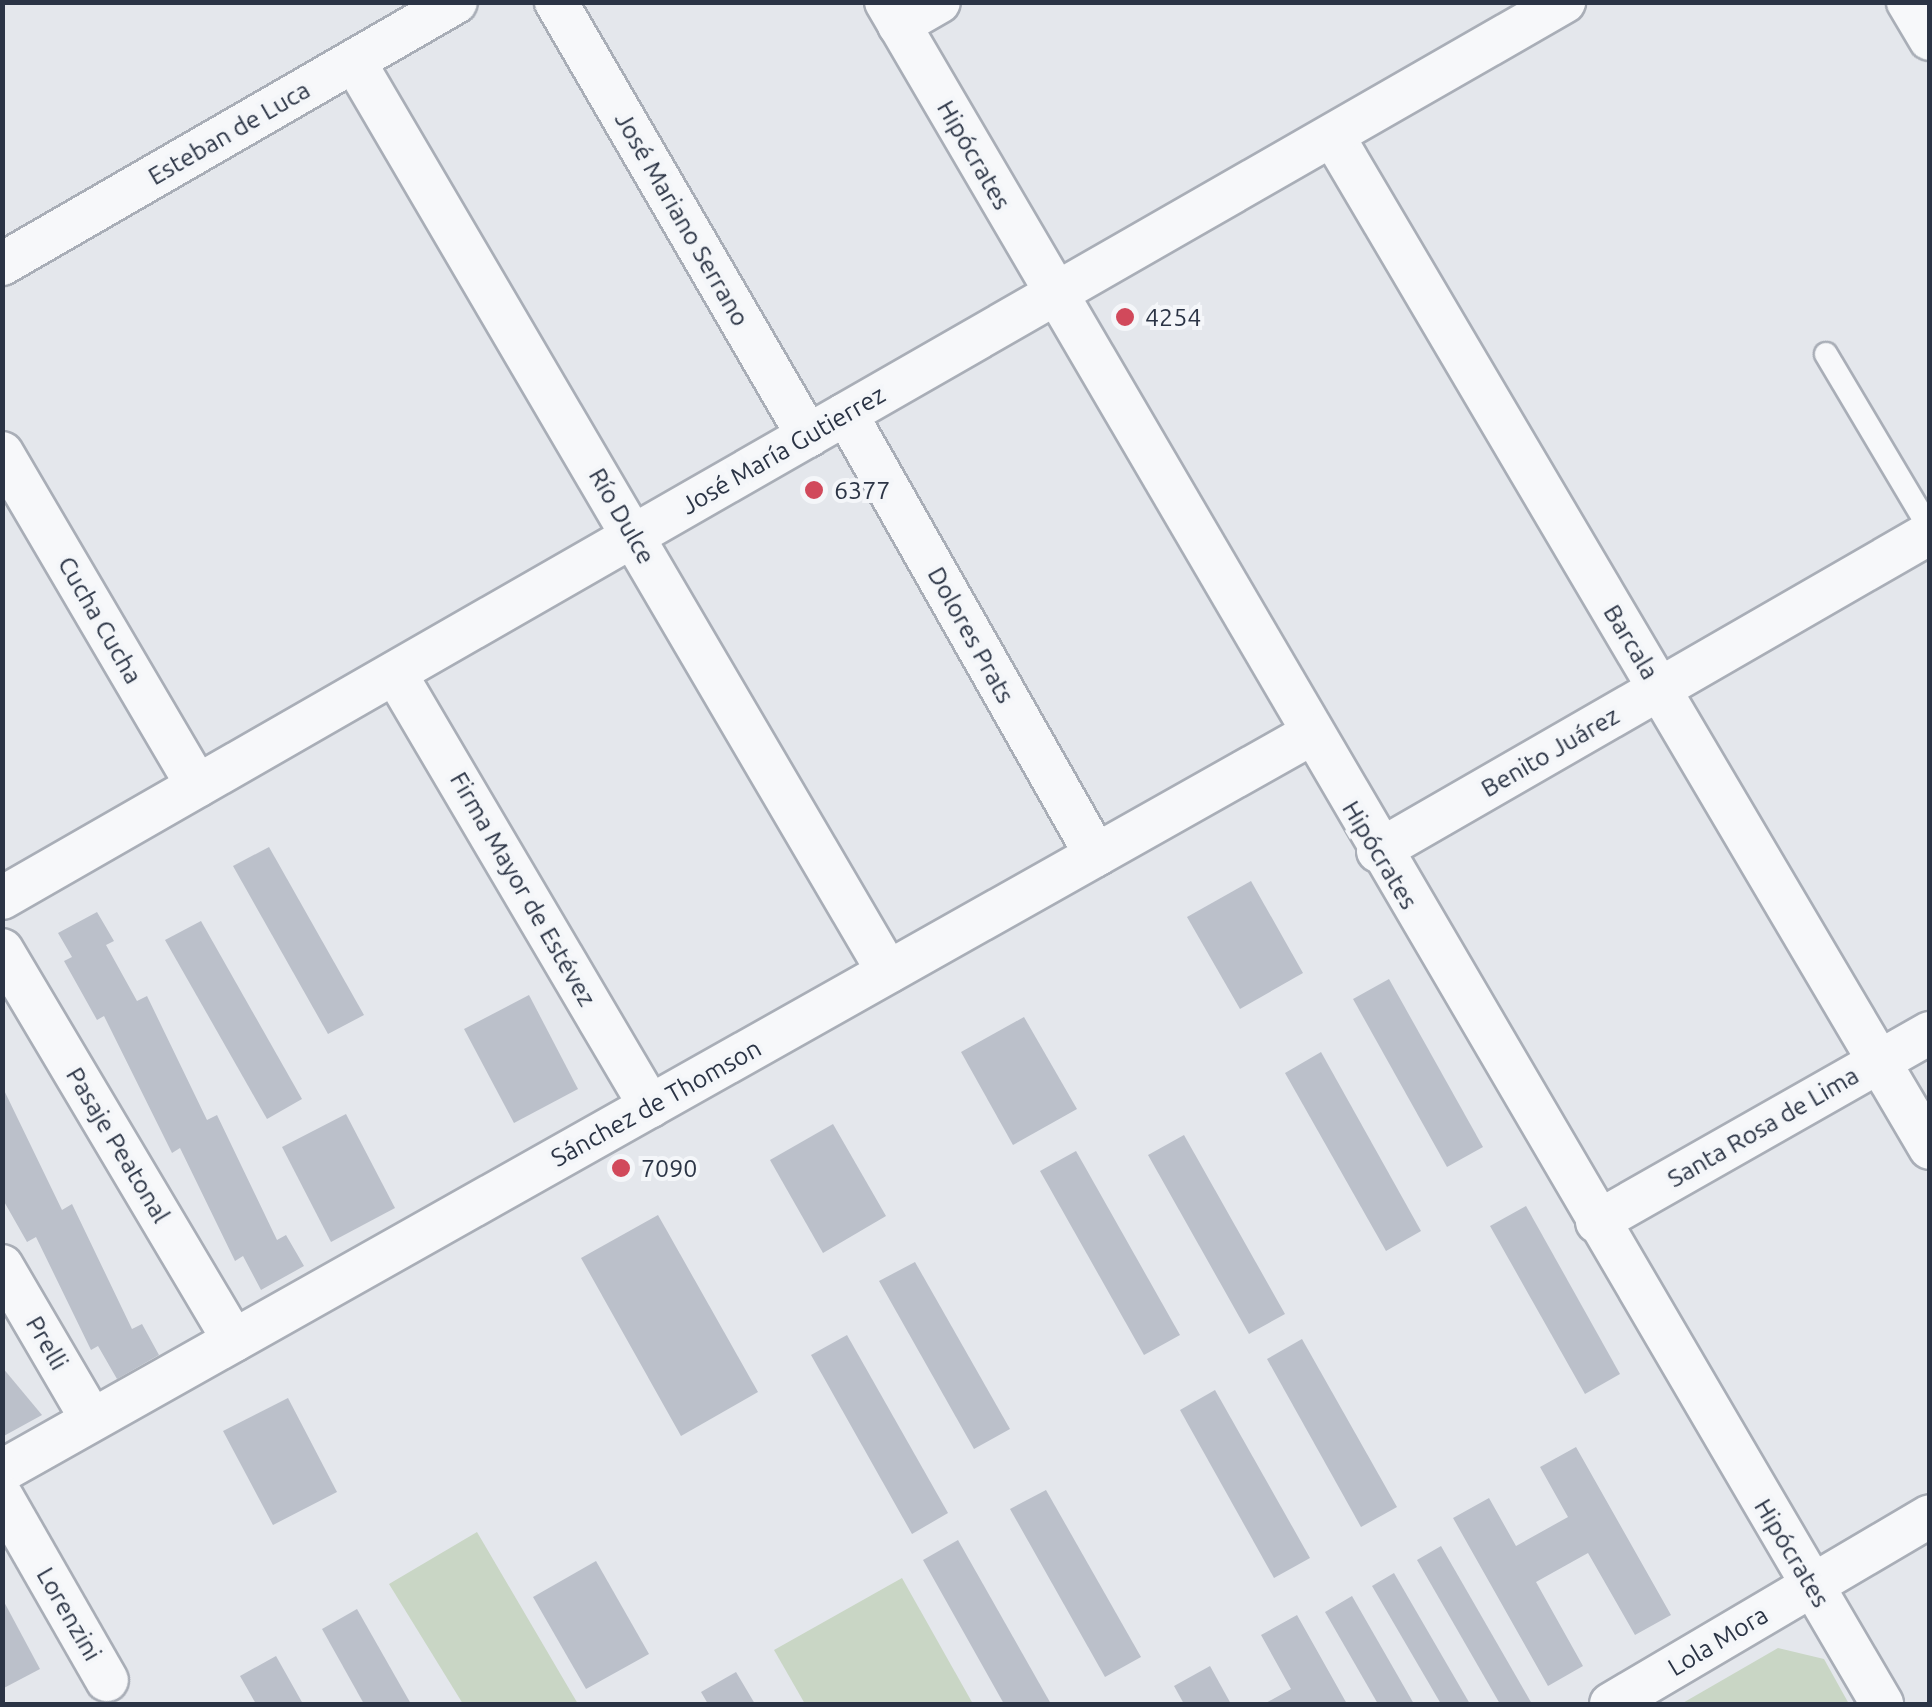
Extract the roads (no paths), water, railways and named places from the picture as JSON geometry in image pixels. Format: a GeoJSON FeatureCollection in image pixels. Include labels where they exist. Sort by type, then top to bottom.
{"type":"FeatureCollection","features":[{"type":"Feature","properties":{"kind":"street","name":"Esteban de Luca"},"geometry":{"type":"LineString","coordinates":[[2,264],[456,2]]}},
{"type":"Feature","properties":{"kind":"street","name":"José Mariano Serrano"},"geometry":{"type":"LineString","coordinates":[[556,2],[808,436]]}},
{"type":"Feature","properties":{"kind":"street"},"geometry":{"type":"LineString","coordinates":[[892,14],[940,2]]}},
{"type":"Feature","properties":{"kind":"street"},"geometry":{"type":"LineString","coordinates":[[1908,2],[1930,39]]}},
{"type":"Feature","properties":{"kind":"street","name":"José María Gutierrez"},"geometry":{"type":"LineString","coordinates":[[2,898],[1333,136],[1540,8]]}},
{"type":"Feature","properties":{"kind":"street","name":"Hipócrates"},"geometry":{"type":"LineString","coordinates":[[892,14],[1309,735],[1882,1704]]}},
{"type":"Feature","properties":{"kind":"street","name":"Río Dulce"},"geometry":{"type":"LineString","coordinates":[[354,62],[888,972]]}},
{"type":"Feature","properties":{"kind":"street","name":"Barcala"},"geometry":{"type":"LineString","coordinates":[[1333,136],[1930,1148]]}},
{"type":"Feature","properties":{"kind":"street","name":"Dolores Prats"},"geometry":{"type":"LineString","coordinates":[[846,414],[1096,856]]}},
{"type":"Feature","properties":{"kind":"street","name":"Cucha Cucha"},"geometry":{"type":"LineString","coordinates":[[2,454],[197,786]]}},
{"type":"Feature","properties":{"kind":"street","name":"Benito Juárez"},"geometry":{"type":"LineString","coordinates":[[1378,851],[1930,531]]}},
{"type":"Feature","properties":{"kind":"street","name":"Firma Mayor de Estévez"},"geometry":{"type":"LineString","coordinates":[[396,672],[650,1106]]}},
{"type":"Feature","properties":{"kind":"street","name":"Sánchez de Thomson"},"geometry":{"type":"LineString","coordinates":[[2,1470],[1309,735]]}},
{"type":"Feature","properties":{"kind":"street","name":"Pasaje Peatonal"},"geometry":{"type":"LineString","coordinates":[[2,950],[234,1340]]}},
{"type":"Feature","properties":{"kind":"street","name":"Santa Rosa de Lima"},"geometry":{"type":"LineString","coordinates":[[1597,1222],[1930,1032]]}},
{"type":"Feature","properties":{"kind":"street","name":"Prelli"},"geometry":{"type":"LineString","coordinates":[[2,1266],[92,1420]]}},
{"type":"Feature","properties":{"kind":"street","name":"Lorenzini"},"geometry":{"type":"LineString","coordinates":[[2,1496],[107,1680]]}},
{"type":"Feature","properties":{"kind":"street","name":"Lola Mora"},"geometry":{"type":"LineString","coordinates":[[1611,1704],[1930,1516]]}},
{"type":"Feature","properties":{"kind":"lane"},"geometry":{"type":"LineString","coordinates":[[1826,354],[1930,531]]}},
{"type":"Feature","properties":{"kind":"place","name":"4254"},"geometry":{"type":"Point","coordinates":[1125,317]}},
{"type":"Feature","properties":{"kind":"place","name":"6377"},"geometry":{"type":"Point","coordinates":[814,490]}},
{"type":"Feature","properties":{"kind":"place","name":"7090"},"geometry":{"type":"Point","coordinates":[621,1168]}}]}
